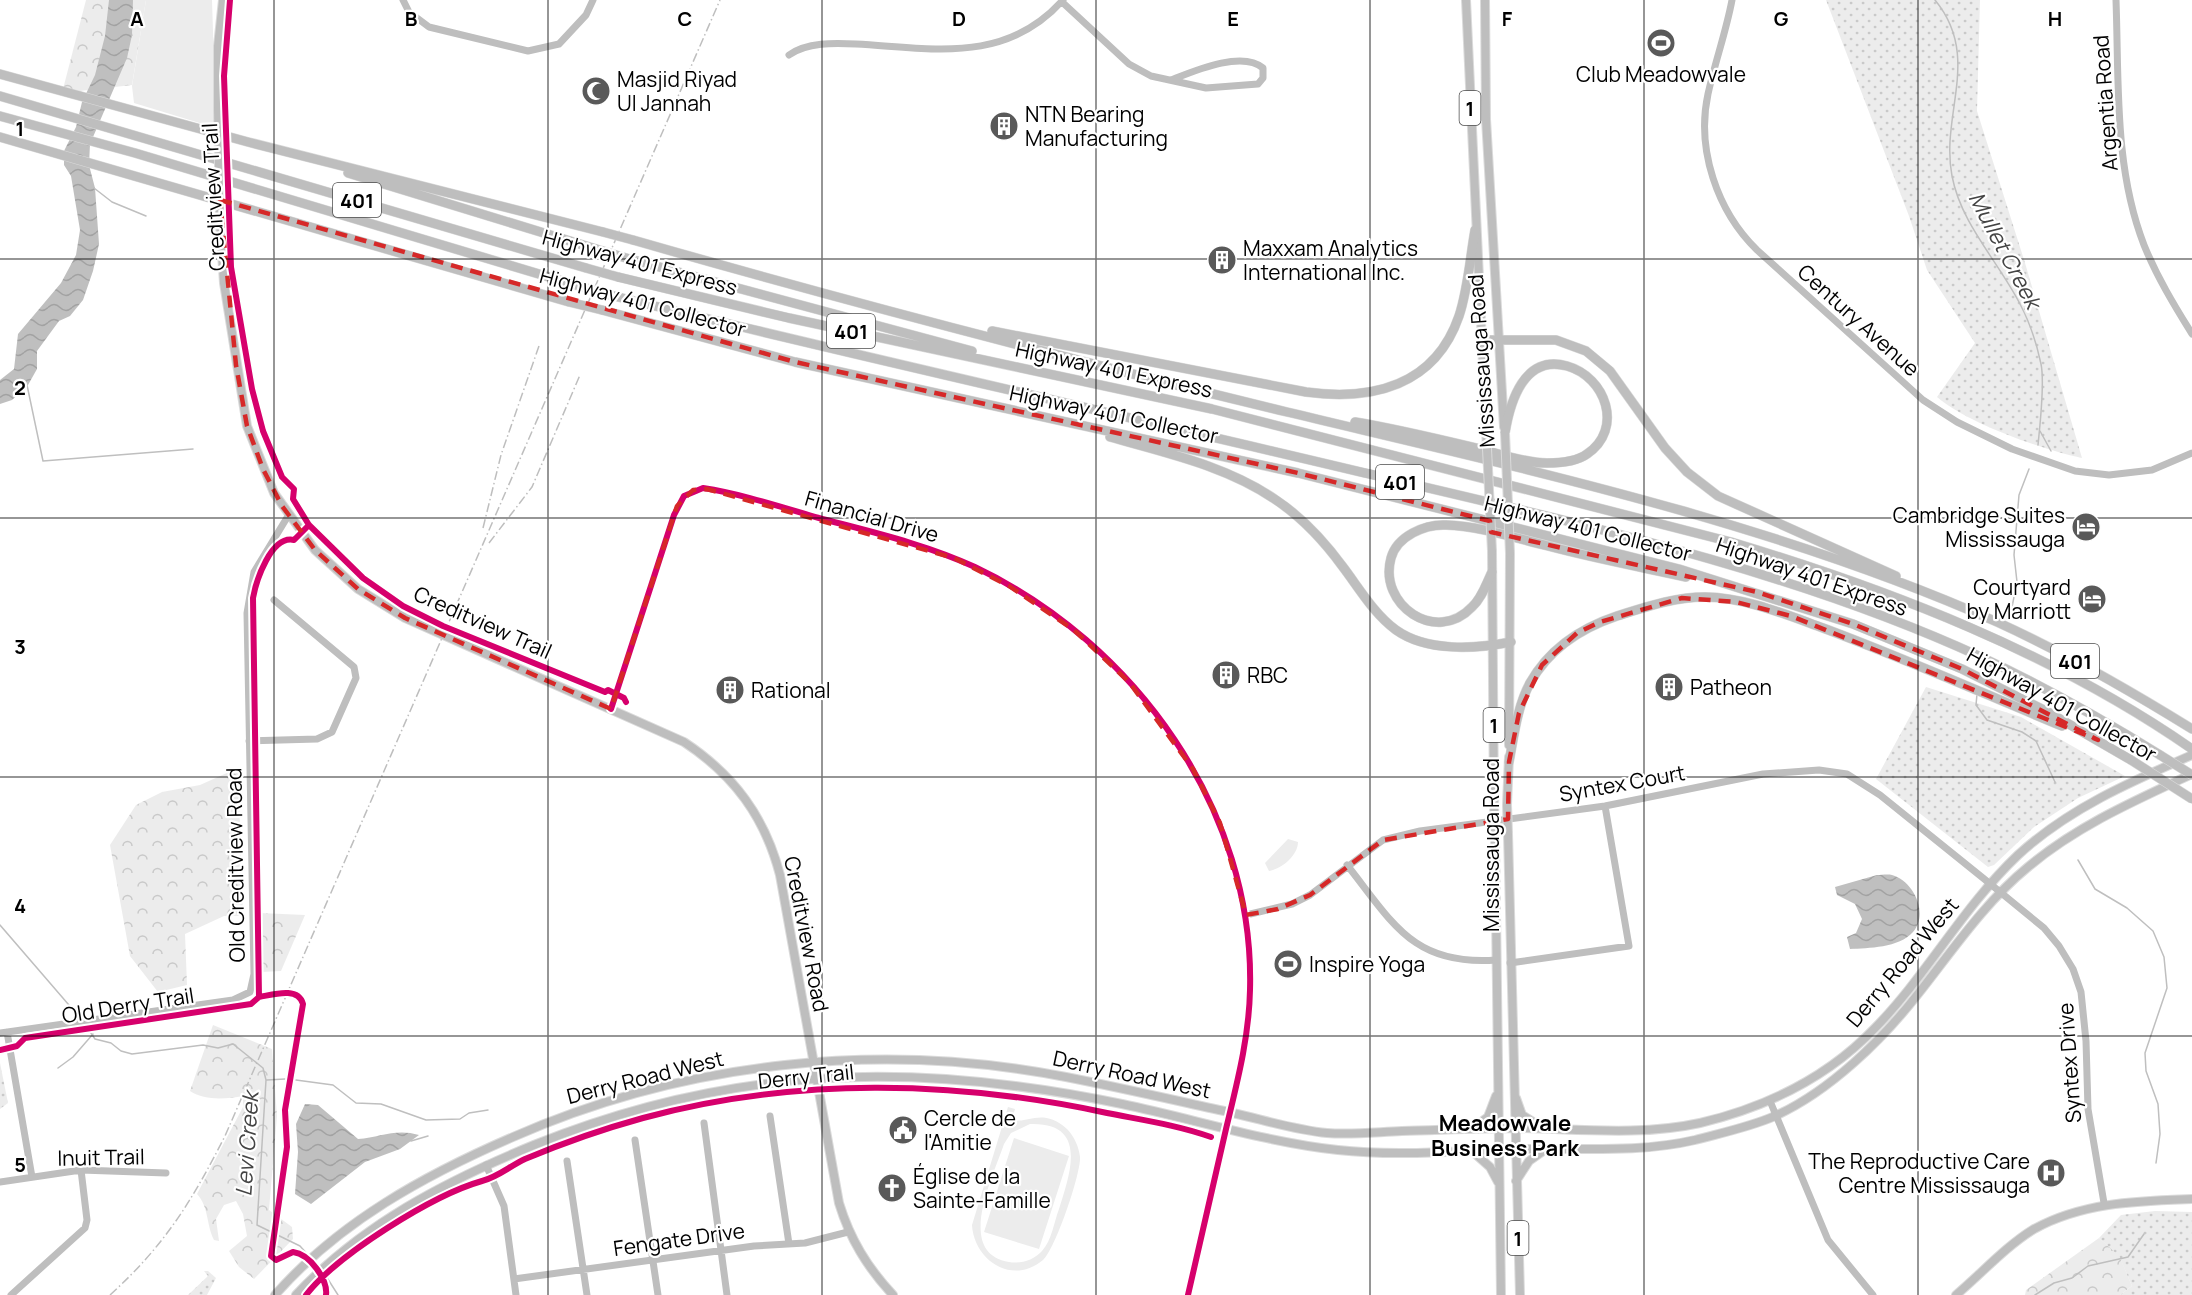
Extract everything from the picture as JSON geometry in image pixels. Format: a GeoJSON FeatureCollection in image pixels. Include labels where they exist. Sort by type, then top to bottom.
{"type":"FeatureCollection","features":[{"type":"Feature","properties":{"kind":"highway","name":"Highway 401 Collector"},"geometry":{"type":"LineString","coordinates":[[0,74],[248,142],[633,240],[823,295],[1463,454],[1718,522],[1843,562],[1952,603],[2068,657],[2192,729]]}},
{"type":"Feature","properties":{"kind":"highway","name":"Highway 401 Express"},"geometry":{"type":"LineString","coordinates":[[0,96],[128,131],[618,277],[789,318],[1064,376],[1336,440],[1731,542],[1802,563],[1924,609],[1994,639],[2152,722],[2188,747]]}},
{"type":"Feature","properties":{"kind":"highway","name":"Highway 401 Express"},"geometry":{"type":"LineString","coordinates":[[0,116],[123,150],[579,286],[889,364],[1105,411],[1540,515],[1707,559],[1850,605],[1979,656],[2079,705],[2192,775]]}},
{"type":"Feature","properties":{"kind":"highway","name":"Highway 401 Collector"},"geometry":{"type":"LineString","coordinates":[[0,137],[569,302],[795,362],[1298,473],[1679,569],[1757,592],[1852,624],[1962,669],[2098,740],[2192,799]]}},
{"type":"Feature","properties":{"kind":"highway"},"geometry":{"type":"LineString","coordinates":[[248,142],[626,258],[1064,376]]}},
{"type":"Feature","properties":{"kind":"highway"},"geometry":{"type":"LineString","coordinates":[[823,295],[1036,341],[1306,392],[1351,396],[1382,390],[1401,383],[1426,366],[1445,343],[1462,304],[1475,230]]}},
{"type":"Feature","properties":{"kind":"highway"},"geometry":{"type":"LineString","coordinates":[[1484,340],[1556,340],[1586,351],[1610,371],[1665,448],[1687,472],[1718,496],[1861,559],[1952,603]]}},
{"type":"Feature","properties":{"kind":"highway"},"geometry":{"type":"LineString","coordinates":[[1274,408],[1400,430],[1544,463],[1566,462],[1586,455],[1600,441],[1606,424],[1606,403],[1596,383],[1581,371],[1563,365],[1544,368],[1529,376],[1518,387],[1509,405],[1505,433]]}},
{"type":"Feature","properties":{"kind":"highway"},"geometry":{"type":"LineString","coordinates":[[1018,412],[1171,454],[1253,487],[1274,498],[1307,525],[1375,610],[1395,630],[1419,642],[1493,645],[1511,642]]}},
{"type":"Feature","properties":{"kind":"highway"},"geometry":{"type":"LineString","coordinates":[[1492,572],[1472,607],[1459,618],[1442,623],[1422,620],[1406,612],[1396,599],[1389,581],[1392,555],[1404,538],[1425,528],[1445,525],[1522,539],[1757,592]]}},
{"type":"Feature","properties":{"kind":"highway"},"geometry":{"type":"LineString","coordinates":[[1509,762],[1529,685],[1557,648],[1600,622],[1659,603],[1707,597],[1791,616],[1895,654],[2098,740]]}},
{"type":"Feature","properties":{"kind":"main road","name":"Creditview Road"},"geometry":{"type":"LineString","coordinates":[[224,0],[218,46],[220,223],[224,284],[248,426],[266,476],[288,516],[315,550],[334,570],[377,603],[405,618],[663,732],[702,754],[739,789],[759,819],[780,875],[839,1203],[848,1232],[873,1273],[893,1295]]}},
{"type":"Feature","properties":{"kind":"main road","name":"Mississauga Road"},"geometry":{"type":"LineString","coordinates":[[1466,0],[1475,230],[1484,340],[1492,550],[1497,1150],[1501,1295]]}},
{"type":"Feature","properties":{"kind":"main road","name":"Mississauga Road"},"geometry":{"type":"LineString","coordinates":[[1485,0],[1486,119],[1510,553],[1508,834],[1520,1295]]}},
{"type":"Feature","properties":{"kind":"main road","name":"Derry Road West"},"geometry":{"type":"LineString","coordinates":[[275,1295],[325,1246],[361,1218],[427,1178],[481,1150],[564,1115],[676,1082],[813,1062],[924,1061],[1011,1068],[1060,1076],[1325,1132],[1514,1128],[1654,1130],[1698,1124],[1770,1101],[1804,1085],[1834,1064],[1875,1028],[1990,884],[2020,853],[2063,819],[2114,790],[2192,755]]}},
{"type":"Feature","properties":{"kind":"main road","name":"Derry Road West"},"geometry":{"type":"LineString","coordinates":[[296,1295],[335,1256],[402,1210],[486,1165],[563,1134],[680,1098],[724,1089],[816,1077],[903,1076],[994,1082],[1121,1104],[1334,1150],[1368,1153],[1658,1147],[1693,1140],[1776,1116],[1840,1073],[1883,1036],[1961,939],[2026,868],[2082,827],[2192,775]]}},
{"type":"Feature","properties":{"kind":"main road"},"geometry":{"type":"LineString","coordinates":[[1513,1083],[1522,1115],[1544,1129]]}},
{"type":"Feature","properties":{"kind":"main road"},"geometry":{"type":"LineString","coordinates":[[1472,1129],[1488,1117],[1497,1093]]}},
{"type":"Feature","properties":{"kind":"main road"},"geometry":{"type":"LineString","coordinates":[[1516,1181],[1529,1161],[1546,1149]]}},
{"type":"Feature","properties":{"kind":"main road"},"geometry":{"type":"LineString","coordinates":[[1471,1151],[1490,1167],[1499,1184]]}},
{"type":"Feature","properties":{"kind":"main road"},"geometry":{"type":"LineString","coordinates":[[1956,1295],[2032,1230],[2104,1203],[2192,1199]]}},
{"type":"Feature","properties":{"kind":"street"},"geometry":{"type":"LineString","coordinates":[[403,0],[409,12],[429,27],[528,51],[559,44],[581,22],[592,0]]}},
{"type":"Feature","properties":{"kind":"street","name":"Century Avenue"},"geometry":{"type":"LineString","coordinates":[[1732,0],[1708,95],[1705,131],[1711,170],[1722,203],[1737,228],[1757,250],[1923,400],[1957,422],[2012,449],[2075,471],[2109,475],[2152,470],[2192,453]]}},
{"type":"Feature","properties":{"kind":"street","name":"Argentia Road"},"geometry":{"type":"LineString","coordinates":[[2116,0],[2121,147],[2135,217],[2152,263],[2192,334]]}},
{"type":"Feature","properties":{"kind":"street"},"geometry":{"type":"LineString","coordinates":[[789,55],[798,48],[836,43],[971,50],[1024,31],[1049,15],[1062,1],[1129,64],[1151,76],[1171,80],[1178,84],[1206,88],[1258,84],[1263,78],[1263,68],[1246,61],[1210,65],[1171,80]]}},
{"type":"Feature","properties":{"kind":"street","name":"Financial Drive"},"geometry":{"type":"LineString","coordinates":[[611,709],[674,514],[681,500],[693,490],[711,489],[913,543],[974,567],[1026,595],[1074,630],[1129,682],[1169,732],[1211,802],[1233,860],[1246,915],[1250,988],[1248,1024],[1227,1128],[1188,1295]]}},
{"type":"Feature","properties":{"kind":"street","name":"Old Creditview Road"},"geometry":{"type":"LineString","coordinates":[[4,1032],[241,999],[252,987],[247,613],[249,590],[263,554],[288,516]]}},
{"type":"Feature","properties":{"kind":"street"},"geometry":{"type":"LineString","coordinates":[[249,741],[317,739],[332,732],[356,678],[354,667],[274,600]]}},
{"type":"Feature","properties":{"kind":"street","name":"Syntex Court"},"geometry":{"type":"LineString","coordinates":[[1246,915],[1292,904],[1329,882],[1347,865],[1383,840],[1420,831],[1605,806],[1763,774],[1819,770],[1847,774],[1880,795],[1990,884]]}},
{"type":"Feature","properties":{"kind":"street"},"geometry":{"type":"LineString","coordinates":[[1510,963],[1629,946],[1605,806]]}},
{"type":"Feature","properties":{"kind":"street"},"geometry":{"type":"LineString","coordinates":[[1347,865],[1393,922],[1425,949],[1454,960],[1496,960]]}},
{"type":"Feature","properties":{"kind":"street","name":"Syntex Drive"},"geometry":{"type":"LineString","coordinates":[[1990,884],[2044,928],[2059,946],[2073,969],[2081,992],[2086,1041],[2088,1109],[2104,1203]]}},
{"type":"Feature","properties":{"kind":"street"},"geometry":{"type":"LineString","coordinates":[[4,1032],[32,1177]]}},
{"type":"Feature","properties":{"kind":"street"},"geometry":{"type":"LineString","coordinates":[[1770,1101],[1828,1240],[1873,1295]]}},
{"type":"Feature","properties":{"kind":"street"},"geometry":{"type":"LineString","coordinates":[[770,1116],[789,1244]]}},
{"type":"Feature","properties":{"kind":"street"},"geometry":{"type":"LineString","coordinates":[[704,1123],[728,1295]]}},
{"type":"Feature","properties":{"kind":"street"},"geometry":{"type":"LineString","coordinates":[[635,1140],[658,1295]]}},
{"type":"Feature","properties":{"kind":"street"},"geometry":{"type":"LineString","coordinates":[[567,1161],[587,1295]]}},
{"type":"Feature","properties":{"kind":"street"},"geometry":{"type":"LineString","coordinates":[[486,1165],[504,1206],[516,1295]]}},
{"type":"Feature","properties":{"kind":"street"},"geometry":{"type":"LineString","coordinates":[[11,1295],[85,1228],[87,1220],[81,1170]]}},
{"type":"Feature","properties":{"kind":"street","name":"Inuit Trail"},"geometry":{"type":"LineString","coordinates":[[0,1182],[81,1170],[166,1173]]}},
{"type":"Feature","properties":{"kind":"street","name":"Fengate Drive"},"geometry":{"type":"LineString","coordinates":[[514,1279],[722,1250],[824,1240],[848,1232]]}},
{"type":"Feature","properties":{"kind":"highlighted area"},"geometry":{"type":"Polygon","coordinates":[[[220,200],[795,362],[1298,473],[1490,521],[1491,532],[1757,592],[1853,624],[1962,669],[2098,740],[1791,616],[1736,602],[1682,598],[1600,622],[1577,633],[1542,665],[1519,713],[1509,762],[1508,819],[1383,840],[1310,895],[1278,909],[1246,915],[1220,823],[1193,769],[1129,682],[1074,630],[1009,586],[954,558],[707,489],[693,490],[677,506],[611,709],[405,618],[358,589],[315,550],[282,506],[263,469],[247,426],[236,365],[220,200]]]}},
{"type":"Feature","properties":{"kind":"green space"},"geometry":{"type":"Polygon","coordinates":[[[86,0],[146,0],[132,85],[62,93],[86,0]]]}},
{"type":"Feature","properties":{"kind":"green space"},"geometry":{"type":"Polygon","coordinates":[[[146,0],[212,0],[216,128],[134,103],[132,86],[146,0]]]}},
{"type":"Feature","properties":{"kind":"green space"},"geometry":{"type":"Polygon","coordinates":[[[1826,0],[1980,0],[1977,111],[2025,263],[2082,458],[2047,449],[1986,426],[1950,407],[1937,397],[1975,343],[1927,270],[1909,216],[1826,0]]]}},
{"type":"Feature","properties":{"kind":"green space"},"geometry":{"type":"Polygon","coordinates":[[[1926,687],[2021,717],[2125,776],[2078,798],[2034,827],[1994,865],[1988,867],[1876,779],[1926,687]]]}},
{"type":"Feature","properties":{"kind":"green space"},"geometry":{"type":"Polygon","coordinates":[[[238,768],[243,916],[224,916],[185,934],[187,985],[158,992],[130,956],[110,845],[136,805],[162,792],[200,785],[238,768]]]}},
{"type":"Feature","properties":{"kind":"green space"},"geometry":{"type":"Polygon","coordinates":[[[1288,839],[1298,842],[1295,852],[1284,864],[1269,871],[1265,863],[1288,839]]]}},
{"type":"Feature","properties":{"kind":"green space"},"geometry":{"type":"Polygon","coordinates":[[[260,913],[305,915],[281,971],[261,972],[260,913]]]}},
{"type":"Feature","properties":{"kind":"green space"},"geometry":{"type":"Polygon","coordinates":[[[213,1025],[272,1049],[277,1116],[269,1210],[292,1227],[293,1239],[254,1279],[239,1267],[229,1251],[247,1236],[243,1214],[236,1201],[224,1205],[216,1219],[219,1241],[214,1240],[204,1204],[197,1194],[243,1107],[243,1096],[209,1098],[190,1091],[213,1025]]]}},
{"type":"Feature","properties":{"kind":"green space"},"geometry":{"type":"Polygon","coordinates":[[[0,1063],[8,1103],[0,1109],[0,1063]]]}},
{"type":"Feature","properties":{"kind":"green space"},"geometry":{"type":"Polygon","coordinates":[[[1008,1107],[1015,1109],[1012,1119],[1049,1119],[1067,1129],[1077,1146],[1080,1157],[1079,1166],[1060,1227],[1043,1260],[1031,1267],[1007,1270],[987,1258],[980,1249],[974,1238],[972,1225],[1008,1107]],[[1030,1124],[1011,1133],[1004,1144],[987,1193],[982,1211],[981,1229],[984,1244],[993,1256],[1009,1262],[1027,1261],[1042,1251],[1050,1236],[1063,1195],[1071,1153],[1068,1141],[1061,1132],[1049,1126],[1030,1124]]]}},
{"type":"Feature","properties":{"kind":"green space"},"geometry":{"type":"Polygon","coordinates":[[[1014,1138],[1069,1156],[1039,1249],[984,1232],[1014,1138]]]}},
{"type":"Feature","properties":{"kind":"green space"},"geometry":{"type":"Polygon","coordinates":[[[2155,1211],[2192,1212],[2192,1295],[2120,1295],[2132,1286],[2119,1256],[2099,1238],[2121,1215],[2155,1211]]]}},
{"type":"Feature","properties":{"kind":"green space"},"geometry":{"type":"Polygon","coordinates":[[[2099,1238],[2119,1255],[2132,1286],[2120,1295],[2025,1295],[2026,1290],[2099,1238]]]}},
{"type":"Feature","properties":{"kind":"green space"},"geometry":{"type":"Polygon","coordinates":[[[204,1271],[208,1271],[216,1278],[207,1295],[188,1295],[208,1276],[204,1271]]]}},
{"type":"Feature","properties":{"kind":"water"},"geometry":{"type":"Polygon","coordinates":[[[109,0],[133,0],[132,35],[127,58],[90,144],[89,165],[95,188],[99,244],[93,271],[83,300],[70,316],[59,321],[37,351],[37,369],[28,385],[12,400],[0,404],[0,380],[14,369],[18,334],[61,283],[76,255],[80,230],[71,176],[64,165],[64,151],[76,127],[82,102],[95,75],[105,36],[109,0]]]}},
{"type":"Feature","properties":{"kind":"water"},"geometry":{"type":"Polygon","coordinates":[[[1877,875],[1892,875],[1900,878],[1913,891],[1919,908],[1918,925],[1907,937],[1892,944],[1850,949],[1847,937],[1856,933],[1862,919],[1855,904],[1837,895],[1835,887],[1877,875]]]}},
{"type":"Feature","properties":{"kind":"water"},"geometry":{"type":"Polygon","coordinates":[[[305,1104],[318,1105],[358,1139],[403,1132],[419,1135],[400,1149],[365,1162],[311,1204],[295,1194],[298,1152],[296,1124],[305,1104]]]}},
{"type":"Feature","properties":{"kind":"waterway","name":"Mullet Creek"},"geometry":{"type":"LineString","coordinates":[[1935,0],[1949,21],[1956,43],[1957,86],[1950,153],[1952,176],[1963,210],[2020,304],[2035,341],[2041,364],[2042,382],[2038,445]]}},
{"type":"Feature","properties":{"kind":"waterway"},"geometry":{"type":"LineString","coordinates":[[94,188],[112,202],[146,216]]}},
{"type":"Feature","properties":{"kind":"waterway"},"geometry":{"type":"LineString","coordinates":[[27,385],[43,461],[193,449]]}},
{"type":"Feature","properties":{"kind":"waterway"},"geometry":{"type":"LineString","coordinates":[[2040,431],[2051,451]]}},
{"type":"Feature","properties":{"kind":"waterway","name":"Mullet Creek"},"geometry":{"type":"LineString","coordinates":[[2010,617],[2017,582],[2014,555],[2019,495],[2029,469]]}},
{"type":"Feature","properties":{"kind":"waterway","name":"Mullet Creek"},"geometry":{"type":"LineString","coordinates":[[1977,694],[1976,705],[1987,720],[2022,732],[2036,741],[2055,782]]}},
{"type":"Feature","properties":{"kind":"waterway","name":"Mullet Creek"},"geometry":{"type":"LineString","coordinates":[[2078,860],[2095,889],[2127,908],[2153,931],[2164,957],[2167,988],[2145,1053],[2146,1071],[2158,1104],[2160,1134],[2156,1163]]}},
{"type":"Feature","properties":{"kind":"waterway","name":"Levi Creek"},"geometry":{"type":"LineString","coordinates":[[0,925],[81,1019]]}},
{"type":"Feature","properties":{"kind":"waterway","name":"Levi Creek"},"geometry":{"type":"LineString","coordinates":[[84,1023],[95,1039],[111,1043],[121,1051],[132,1054],[203,1045],[218,1048],[233,1044],[263,1068],[266,1080],[257,1225],[300,1246],[309,1256]]}},
{"type":"Feature","properties":{"kind":"waterway"},"geometry":{"type":"LineString","coordinates":[[58,1068],[73,1057],[93,1034]]}},
{"type":"Feature","properties":{"kind":"waterway"},"geometry":{"type":"LineString","coordinates":[[267,1080],[285,1079]]}},
{"type":"Feature","properties":{"kind":"waterway"},"geometry":{"type":"LineString","coordinates":[[296,1080],[333,1085],[356,1103],[381,1104],[426,1120],[460,1119],[469,1113],[488,1110]]}},
{"type":"Feature","properties":{"kind":"waterway"},"geometry":{"type":"LineString","coordinates":[[411,1141],[428,1136]]}},
{"type":"Feature","properties":{"kind":"waterway"},"geometry":{"type":"LineString","coordinates":[[2035,1295],[2054,1283],[2072,1278],[2088,1266],[2128,1257],[2144,1234]]}},
{"type":"Feature","properties":{"kind":"waterway","name":"Levi Creek"},"geometry":{"type":"LineString","coordinates":[[324,1273],[338,1295]]}},
{"type":"Feature","properties":{"kind":"railway"},"geometry":{"type":"LineString","coordinates":[[110,1295],[147,1258],[176,1221],[225,1136],[720,0]]}},
{"type":"Feature","properties":{"kind":"railway"},"geometry":{"type":"LineString","coordinates":[[483,528],[501,455],[539,346]]}},
{"type":"Feature","properties":{"kind":"railway"},"geometry":{"type":"LineString","coordinates":[[489,543],[532,487],[580,375]]}},
{"type":"Feature","properties":{"kind":"cycle path","name":"Creditview Trail"},"geometry":{"type":"LineString","coordinates":[[230,0],[224,76],[231,267],[252,389],[263,431],[282,477],[294,489],[293,499],[309,525],[363,578],[403,606],[443,626],[605,692],[608,690],[624,698],[626,702]]}},
{"type":"Feature","properties":{"kind":"cycle path"},"geometry":{"type":"LineString","coordinates":[[611,709],[674,515],[684,496],[703,488],[747,497],[898,539],[975,567],[1033,600],[1086,640],[1134,687],[1174,740],[1207,797],[1232,859],[1246,923],[1250,990],[1245,1043],[1188,1295]]}},
{"type":"Feature","properties":{"kind":"cycle path"},"geometry":{"type":"LineString","coordinates":[[259,997],[253,598],[261,571],[272,552],[286,540],[294,540],[309,525]]}},
{"type":"Feature","properties":{"kind":"cycle path"},"geometry":{"type":"LineString","coordinates":[[259,997],[290,993],[300,998],[303,1004],[285,1110],[287,1147],[271,1256],[276,1260],[293,1252],[306,1257],[321,1275],[326,1295]]}},
{"type":"Feature","properties":{"kind":"cycle path","name":"Old Derry Trail"},"geometry":{"type":"LineString","coordinates":[[0,1050],[17,1046],[25,1038],[251,1004],[259,997]]}},
{"type":"Feature","properties":{"kind":"cycle path","name":"Derry Trail"},"geometry":{"type":"LineString","coordinates":[[306,1295],[340,1262],[363,1245],[413,1212],[438,1199],[493,1177],[525,1159],[568,1142],[643,1118],[700,1105],[758,1095],[816,1090],[933,1089],[1049,1102],[1159,1123],[1211,1137]]}},
{"type":"Feature","properties":{"kind":"place","name":"Club Meadowvale"},"geometry":{"type":"Point","coordinates":[1661,43]}},
{"type":"Feature","properties":{"kind":"place","name":"Masjid Riyad Ul Jannah"},"geometry":{"type":"Point","coordinates":[596,91]}},
{"type":"Feature","properties":{"kind":"place","name":"NTN Bearing Manufacturing"},"geometry":{"type":"Point","coordinates":[1004,126]}},
{"type":"Feature","properties":{"kind":"place","name":"Maxxam Analytics International Inc."},"geometry":{"type":"Point","coordinates":[1222,260]}},
{"type":"Feature","properties":{"kind":"place","name":"Cambridge Suites Mississauga"},"geometry":{"type":"Point","coordinates":[2086,527]}},
{"type":"Feature","properties":{"kind":"place","name":"Courtyard by Marriott"},"geometry":{"type":"Point","coordinates":[2092,599]}},
{"type":"Feature","properties":{"kind":"place","name":"RBC"},"geometry":{"type":"Point","coordinates":[1226,675]}},
{"type":"Feature","properties":{"kind":"place","name":"Patheon"},"geometry":{"type":"Point","coordinates":[1669,687]}},
{"type":"Feature","properties":{"kind":"place","name":"Rational"},"geometry":{"type":"Point","coordinates":[730,690]}},
{"type":"Feature","properties":{"kind":"place","name":"Inspire Yoga"},"geometry":{"type":"Point","coordinates":[1288,964]}},
{"type":"Feature","properties":{"kind":"place","name":"Cercle de l'Amitie"},"geometry":{"type":"Point","coordinates":[903,1130]}},
{"type":"Feature","properties":{"kind":"place","name":"The Reproductive Care Centre Mississauga"},"geometry":{"type":"Point","coordinates":[2051,1173]}},
{"type":"Feature","properties":{"kind":"place","name":"Église de la Sainte-Famille"},"geometry":{"type":"Point","coordinates":[892,1188]}},
{"type":"Feature","properties":{"kind":"district","name":"Meadowvale Business Park"},"geometry":{"type":"Point","coordinates":[1505,1136]}}]}
